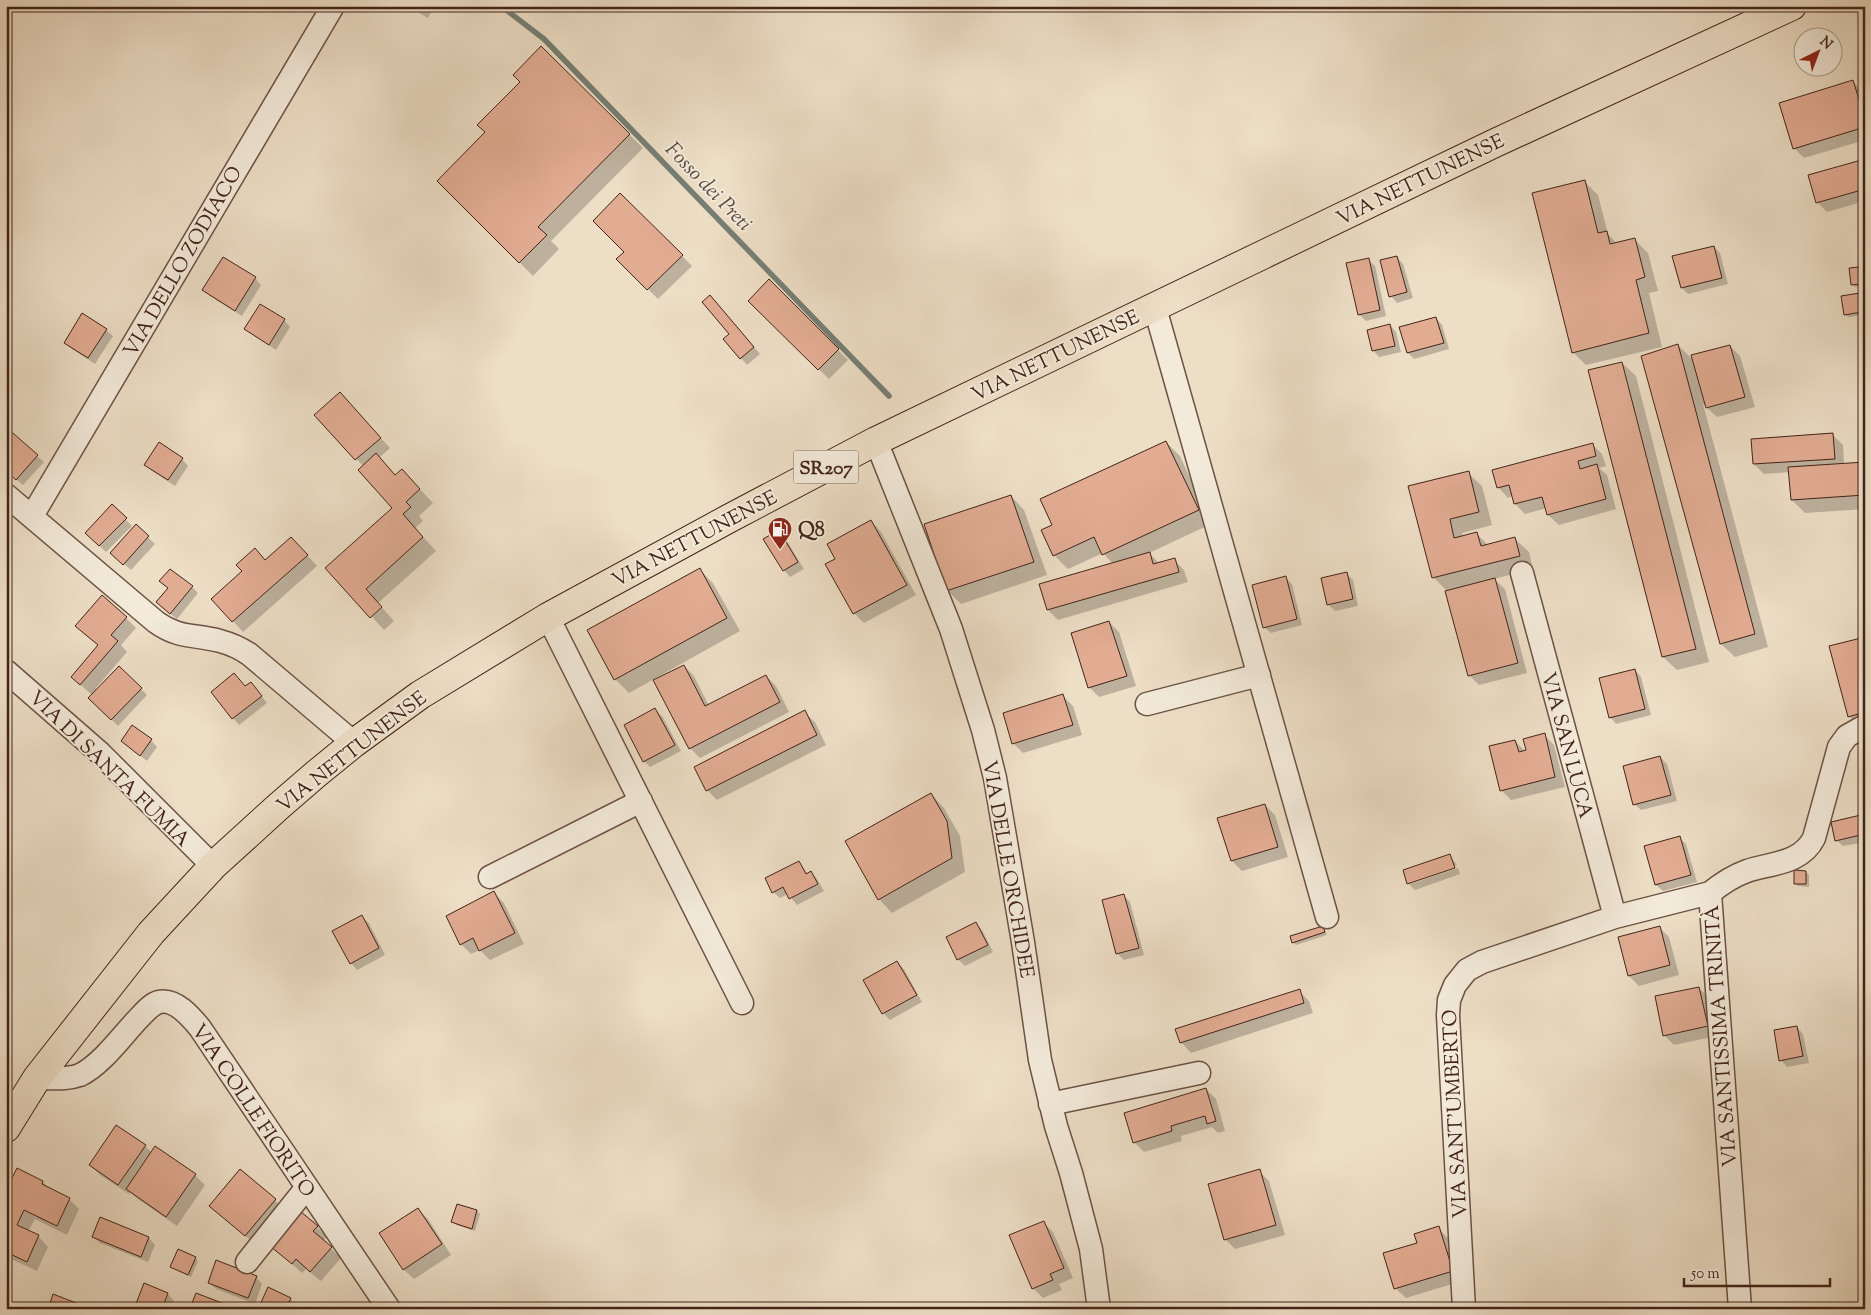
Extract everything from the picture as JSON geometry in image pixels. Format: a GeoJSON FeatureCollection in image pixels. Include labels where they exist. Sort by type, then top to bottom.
{"type":"FeatureCollection","features":[{"type":"Feature","properties":{"kind":"main road","name":"VIA NETTUNENSE"},"geometry":{"type":"LineString","coordinates":[[6,1128],[37,1078],[151,933],[213,866],[278,806],[354,743],[420,694],[548,618],[730,518],[876,441],[1486,147],[1792,6]]}},
{"type":"Feature","properties":{"kind":"street","name":"VIA DELLO ZODIACO"},"geometry":{"type":"LineString","coordinates":[[32,516],[332,6]]}},
{"type":"Feature","properties":{"kind":"street"},"geometry":{"type":"LineString","coordinates":[[1155,308],[1327,917]]}},
{"type":"Feature","properties":{"kind":"street","name":"VIA DELLE ORCHIDEE"},"geometry":{"type":"LineString","coordinates":[[876,441],[954,638],[983,730],[995,778],[1040,1060],[1050,1104],[1079,1200],[1091,1249],[1099,1309]]}},
{"type":"Feature","properties":{"kind":"street"},"geometry":{"type":"LineString","coordinates":[[6,495],[156,622],[178,634],[220,641],[250,654],[354,743]]}},
{"type":"Feature","properties":{"kind":"street","name":"VIA SAN LUCA"},"geometry":{"type":"LineString","coordinates":[[1522,573],[1615,917]]}},
{"type":"Feature","properties":{"kind":"street"},"geometry":{"type":"LineString","coordinates":[[548,618],[742,1003]]}},
{"type":"Feature","properties":{"kind":"street","name":"VIA DI SANTA FUMIA"},"geometry":{"type":"LineString","coordinates":[[6,671],[100,753],[213,866]]}},
{"type":"Feature","properties":{"kind":"street"},"geometry":{"type":"LineString","coordinates":[[1147,704],[1259,675]]}},
{"type":"Feature","properties":{"kind":"street","name":"VIA SANTISSIMA TRINITÀ"},"geometry":{"type":"LineString","coordinates":[[1740,1309],[1710,893],[1740,874],[1794,858],[1806,851],[1814,838],[1838,747],[1846,736],[1865,726]]}},
{"type":"Feature","properties":{"kind":"street"},"geometry":{"type":"LineString","coordinates":[[490,877],[641,802]]}},
{"type":"Feature","properties":{"kind":"street","name":"VIA SANT'UMBERTO"},"geometry":{"type":"LineString","coordinates":[[1464,1309],[1448,1015],[1452,991],[1463,974],[1482,962],[1615,917],[1710,893]]}},
{"type":"Feature","properties":{"kind":"street","name":"VIA COLLE FIORITO"},"geometry":{"type":"LineString","coordinates":[[37,1078],[66,1078],[80,1075],[97,1062],[152,1005],[158,1002],[168,1003],[188,1015],[200,1028],[389,1309]]}},
{"type":"Feature","properties":{"kind":"street"},"geometry":{"type":"LineString","coordinates":[[1050,1104],[1198,1073]]}},
{"type":"Feature","properties":{"kind":"street"},"geometry":{"type":"LineString","coordinates":[[247,1262],[307,1186]]}},
{"type":"Feature","properties":{"kind":"building"},"geometry":{"type":"Polygon","coordinates":[[[410,6],[425,6],[421,12],[410,6]]]}},
{"type":"Feature","properties":{"kind":"building"},"geometry":{"type":"Polygon","coordinates":[[[541,46],[630,134],[538,227],[547,235],[519,263],[437,181],[485,132],[477,125],[520,82],[513,75],[541,46]]]}},
{"type":"Feature","properties":{"kind":"building"},"geometry":{"type":"Polygon","coordinates":[[[1853,80],[1865,119],[1865,127],[1793,149],[1779,103],[1853,80]]]}},
{"type":"Feature","properties":{"kind":"building"},"geometry":{"type":"Polygon","coordinates":[[[1865,159],[1865,189],[1816,203],[1808,175],[1865,159]]]}},
{"type":"Feature","properties":{"kind":"building"},"geometry":{"type":"Polygon","coordinates":[[[1585,180],[1598,233],[1607,231],[1610,244],[1635,238],[1645,277],[1636,280],[1649,333],[1572,353],[1532,193],[1585,180]]]}},
{"type":"Feature","properties":{"kind":"building"},"geometry":{"type":"Polygon","coordinates":[[[620,193],[683,255],[647,290],[616,259],[624,252],[593,221],[620,193]]]}},
{"type":"Feature","properties":{"kind":"building"},"geometry":{"type":"Polygon","coordinates":[[[1714,246],[1722,278],[1681,288],[1672,256],[1714,246]]]}},
{"type":"Feature","properties":{"kind":"building"},"geometry":{"type":"Polygon","coordinates":[[[1397,256],[1407,292],[1389,297],[1380,260],[1397,256]]]}},
{"type":"Feature","properties":{"kind":"building"},"geometry":{"type":"Polygon","coordinates":[[[223,257],[256,277],[235,311],[202,290],[223,257]]]}},
{"type":"Feature","properties":{"kind":"building"},"geometry":{"type":"Polygon","coordinates":[[[1369,258],[1380,310],[1358,315],[1346,263],[1369,258]]]}},
{"type":"Feature","properties":{"kind":"building"},"geometry":{"type":"Polygon","coordinates":[[[1859,267],[1860,284],[1851,285],[1849,268],[1859,267]]]}},
{"type":"Feature","properties":{"kind":"building"},"geometry":{"type":"Polygon","coordinates":[[[769,279],[839,349],[818,370],[748,301],[769,279]]]}},
{"type":"Feature","properties":{"kind":"building"},"geometry":{"type":"Polygon","coordinates":[[[1860,293],[1862,312],[1844,315],[1841,296],[1860,293]]]}},
{"type":"Feature","properties":{"kind":"building"},"geometry":{"type":"Polygon","coordinates":[[[710,295],[754,347],[740,359],[723,339],[729,334],[702,302],[710,295]]]}},
{"type":"Feature","properties":{"kind":"building"},"geometry":{"type":"Polygon","coordinates":[[[260,304],[285,319],[269,345],[244,329],[260,304]]]}},
{"type":"Feature","properties":{"kind":"building"},"geometry":{"type":"Polygon","coordinates":[[[82,313],[107,329],[88,358],[64,343],[82,313]]]}},
{"type":"Feature","properties":{"kind":"building"},"geometry":{"type":"Polygon","coordinates":[[[1436,317],[1444,343],[1407,353],[1399,327],[1436,317]]]}},
{"type":"Feature","properties":{"kind":"building"},"geometry":{"type":"Polygon","coordinates":[[[1390,324],[1395,346],[1372,351],[1367,330],[1390,324]]]}},
{"type":"Feature","properties":{"kind":"building"},"geometry":{"type":"Polygon","coordinates":[[[1678,344],[1755,634],[1720,644],[1641,356],[1678,344]]]}},
{"type":"Feature","properties":{"kind":"building"},"geometry":{"type":"Polygon","coordinates":[[[1730,345],[1745,397],[1706,408],[1691,355],[1730,345]]]}},
{"type":"Feature","properties":{"kind":"building"},"geometry":{"type":"Polygon","coordinates":[[[1622,362],[1696,649],[1662,657],[1588,370],[1622,362]]]}},
{"type":"Feature","properties":{"kind":"building"},"geometry":{"type":"Polygon","coordinates":[[[340,392],[381,438],[355,460],[314,415],[340,392]]]}},
{"type":"Feature","properties":{"kind":"building"},"geometry":{"type":"Polygon","coordinates":[[[6,427],[38,455],[16,480],[6,471],[6,427]]]}},
{"type":"Feature","properties":{"kind":"building"},"geometry":{"type":"Polygon","coordinates":[[[1833,433],[1835,459],[1753,464],[1751,439],[1833,433]]]}},
{"type":"Feature","properties":{"kind":"building"},"geometry":{"type":"Polygon","coordinates":[[[1166,441],[1199,510],[1102,555],[1094,537],[1053,556],[1041,530],[1052,525],[1040,499],[1166,441]]]}},
{"type":"Feature","properties":{"kind":"building"},"geometry":{"type":"Polygon","coordinates":[[[159,442],[183,458],[168,480],[144,465],[159,442]]]}},
{"type":"Feature","properties":{"kind":"building"},"geometry":{"type":"Polygon","coordinates":[[[1593,443],[1596,456],[1578,461],[1580,469],[1597,464],[1606,499],[1547,515],[1542,497],[1514,504],[1509,485],[1497,488],[1492,470],[1593,443]]]}},
{"type":"Feature","properties":{"kind":"building"},"geometry":{"type":"Polygon","coordinates":[[[376,453],[395,475],[402,469],[420,489],[406,502],[411,507],[403,514],[423,537],[366,589],[382,607],[370,618],[325,568],[392,508],[358,470],[376,453]]]}},
{"type":"Feature","properties":{"kind":"building"},"geometry":{"type":"Polygon","coordinates":[[[1865,462],[1865,495],[1791,500],[1788,467],[1865,462]]]}},
{"type":"Feature","properties":{"kind":"building"},"geometry":{"type":"Polygon","coordinates":[[[1469,471],[1479,512],[1450,519],[1454,538],[1477,532],[1481,546],[1515,537],[1520,556],[1432,578],[1408,486],[1469,471]]]}},
{"type":"Feature","properties":{"kind":"building"},"geometry":{"type":"Polygon","coordinates":[[[1011,495],[1034,562],[946,591],[924,524],[1011,495]]]}},
{"type":"Feature","properties":{"kind":"building"},"geometry":{"type":"Polygon","coordinates":[[[112,504],[127,518],[99,546],[85,533],[112,504]]]}},
{"type":"Feature","properties":{"kind":"building"},"geometry":{"type":"Polygon","coordinates":[[[871,520],[907,585],[853,614],[825,564],[835,559],[827,544],[871,520]]]}},
{"type":"Feature","properties":{"kind":"building"},"geometry":{"type":"Polygon","coordinates":[[[136,524],[149,536],[123,565],[110,553],[136,524]]]}},
{"type":"Feature","properties":{"kind":"building"},"geometry":{"type":"Polygon","coordinates":[[[779,530],[798,562],[783,571],[763,539],[779,530]]]}},
{"type":"Feature","properties":{"kind":"building"},"geometry":{"type":"Polygon","coordinates":[[[291,537],[308,555],[232,622],[211,599],[242,571],[236,565],[255,548],[265,560],[291,537]]]}},
{"type":"Feature","properties":{"kind":"building"},"geometry":{"type":"Polygon","coordinates":[[[1150,552],[1153,564],[1175,558],[1179,572],[1047,610],[1039,584],[1150,552]]]}},
{"type":"Feature","properties":{"kind":"building"},"geometry":{"type":"Polygon","coordinates":[[[700,568],[727,618],[614,680],[587,630],[700,568]]]}},
{"type":"Feature","properties":{"kind":"building"},"geometry":{"type":"Polygon","coordinates":[[[170,569],[193,586],[170,614],[156,602],[168,588],[159,581],[170,569]]]}},
{"type":"Feature","properties":{"kind":"building"},"geometry":{"type":"Polygon","coordinates":[[[1347,572],[1353,599],[1327,605],[1321,578],[1347,572]]]}},
{"type":"Feature","properties":{"kind":"building"},"geometry":{"type":"Polygon","coordinates":[[[1286,576],[1297,619],[1263,628],[1252,585],[1286,576]]]}},
{"type":"Feature","properties":{"kind":"building"},"geometry":{"type":"Polygon","coordinates":[[[1495,578],[1518,663],[1468,676],[1445,591],[1495,578]]]}},
{"type":"Feature","properties":{"kind":"building"},"geometry":{"type":"Polygon","coordinates":[[[102,595],[127,617],[111,635],[118,641],[80,685],[71,677],[98,645],[75,626],[102,595]]]}},
{"type":"Feature","properties":{"kind":"building"},"geometry":{"type":"Polygon","coordinates":[[[1109,621],[1127,676],[1088,688],[1071,633],[1109,621]]]}},
{"type":"Feature","properties":{"kind":"building"},"geometry":{"type":"Polygon","coordinates":[[[1865,637],[1865,712],[1848,717],[1829,646],[1865,637]]]}},
{"type":"Feature","properties":{"kind":"building"},"geometry":{"type":"Polygon","coordinates":[[[684,665],[705,706],[766,675],[780,702],[689,749],[653,680],[684,665]]]}},
{"type":"Feature","properties":{"kind":"building"},"geometry":{"type":"Polygon","coordinates":[[[119,666],[142,688],[111,720],[88,698],[119,666]]]}},
{"type":"Feature","properties":{"kind":"building"},"geometry":{"type":"Polygon","coordinates":[[[1635,669],[1645,709],[1609,718],[1599,678],[1635,669]]]}},
{"type":"Feature","properties":{"kind":"building"},"geometry":{"type":"Polygon","coordinates":[[[234,673],[245,686],[251,682],[262,696],[232,719],[211,692],[234,673]]]}},
{"type":"Feature","properties":{"kind":"building"},"geometry":{"type":"Polygon","coordinates":[[[1063,694],[1073,725],[1012,744],[1003,713],[1063,694]]]}},
{"type":"Feature","properties":{"kind":"building"},"geometry":{"type":"Polygon","coordinates":[[[655,708],[675,745],[643,762],[624,725],[655,708]]]}},
{"type":"Feature","properties":{"kind":"building"},"geometry":{"type":"Polygon","coordinates":[[[805,710],[817,735],[706,791],[694,767],[805,710]]]}},
{"type":"Feature","properties":{"kind":"building"},"geometry":{"type":"Polygon","coordinates":[[[132,725],[152,739],[140,756],[121,741],[132,725]]]}},
{"type":"Feature","properties":{"kind":"building"},"geometry":{"type":"Polygon","coordinates":[[[1545,733],[1555,777],[1500,791],[1489,746],[1515,740],[1519,752],[1526,750],[1523,739],[1545,733]]]}},
{"type":"Feature","properties":{"kind":"building"},"geometry":{"type":"Polygon","coordinates":[[[1660,756],[1671,795],[1633,805],[1623,766],[1660,756]]]}},
{"type":"Feature","properties":{"kind":"building"},"geometry":{"type":"Polygon","coordinates":[[[931,793],[947,821],[952,858],[878,900],[845,841],[931,793]]]}},
{"type":"Feature","properties":{"kind":"building"},"geometry":{"type":"Polygon","coordinates":[[[1265,804],[1278,847],[1231,861],[1217,818],[1265,804]]]}},
{"type":"Feature","properties":{"kind":"building"},"geometry":{"type":"Polygon","coordinates":[[[1865,814],[1865,834],[1835,841],[1831,822],[1865,814]]]}},
{"type":"Feature","properties":{"kind":"building"},"geometry":{"type":"Polygon","coordinates":[[[1680,836],[1691,875],[1655,885],[1644,846],[1680,836]]]}},
{"type":"Feature","properties":{"kind":"building"},"geometry":{"type":"Polygon","coordinates":[[[1450,854],[1455,868],[1407,884],[1403,870],[1450,854]]]}},
{"type":"Feature","properties":{"kind":"building"},"geometry":{"type":"Polygon","coordinates":[[[799,861],[806,874],[811,871],[818,884],[789,899],[783,887],[772,893],[765,878],[799,861]]]}},
{"type":"Feature","properties":{"kind":"building"},"geometry":{"type":"Polygon","coordinates":[[[1794,870],[1806,871],[1806,884],[1794,884],[1794,870]]]}},
{"type":"Feature","properties":{"kind":"building"},"geometry":{"type":"Polygon","coordinates":[[[494,891],[515,933],[479,951],[473,938],[460,945],[446,916],[494,891]]]}},
{"type":"Feature","properties":{"kind":"building"},"geometry":{"type":"Polygon","coordinates":[[[1124,894],[1139,948],[1116,954],[1102,900],[1124,894]]]}},
{"type":"Feature","properties":{"kind":"building"},"geometry":{"type":"Polygon","coordinates":[[[362,915],[379,948],[350,964],[332,931],[362,915]]]}},
{"type":"Feature","properties":{"kind":"building"},"geometry":{"type":"Polygon","coordinates":[[[976,922],[988,945],[957,960],[946,937],[976,922]]]}},
{"type":"Feature","properties":{"kind":"building"},"geometry":{"type":"Polygon","coordinates":[[[1323,926],[1325,932],[1292,943],[1290,936],[1323,926]]]}},
{"type":"Feature","properties":{"kind":"building"},"geometry":{"type":"Polygon","coordinates":[[[1660,926],[1670,965],[1628,976],[1618,937],[1660,926]]]}},
{"type":"Feature","properties":{"kind":"building"},"geometry":{"type":"Polygon","coordinates":[[[897,961],[917,995],[882,1014],[863,980],[897,961]]]}},
{"type":"Feature","properties":{"kind":"building"},"geometry":{"type":"Polygon","coordinates":[[[1699,987],[1708,1026],[1663,1036],[1655,996],[1699,987]]]}},
{"type":"Feature","properties":{"kind":"building"},"geometry":{"type":"Polygon","coordinates":[[[1300,989],[1304,1003],[1180,1043],[1175,1029],[1300,989]]]}},
{"type":"Feature","properties":{"kind":"building"},"geometry":{"type":"Polygon","coordinates":[[[1797,1026],[1803,1056],[1779,1061],[1774,1030],[1797,1026]]]}},
{"type":"Feature","properties":{"kind":"building"},"geometry":{"type":"Polygon","coordinates":[[[1206,1088],[1216,1121],[1207,1124],[1205,1116],[1171,1126],[1172,1131],[1133,1143],[1124,1113],[1206,1088]]]}},
{"type":"Feature","properties":{"kind":"building"},"geometry":{"type":"Polygon","coordinates":[[[116,1125],[146,1145],[118,1185],[89,1165],[116,1125]]]}},
{"type":"Feature","properties":{"kind":"building"},"geometry":{"type":"Polygon","coordinates":[[[155,1146],[196,1174],[166,1217],[126,1189],[155,1146]]]}},
{"type":"Feature","properties":{"kind":"building"},"geometry":{"type":"Polygon","coordinates":[[[17,1168],[43,1181],[42,1184],[70,1198],[57,1226],[24,1210],[17,1225],[39,1235],[27,1262],[6,1252],[6,1190],[17,1168]]]}},
{"type":"Feature","properties":{"kind":"building"},"geometry":{"type":"Polygon","coordinates":[[[240,1169],[276,1199],[245,1236],[209,1206],[240,1169]]]}},
{"type":"Feature","properties":{"kind":"building"},"geometry":{"type":"Polygon","coordinates":[[[1260,1169],[1276,1225],[1224,1240],[1208,1184],[1260,1169]]]}},
{"type":"Feature","properties":{"kind":"building"},"geometry":{"type":"Polygon","coordinates":[[[457,1204],[477,1210],[472,1229],[451,1222],[457,1204]]]}},
{"type":"Feature","properties":{"kind":"building"},"geometry":{"type":"Polygon","coordinates":[[[418,1208],[442,1244],[403,1270],[379,1233],[418,1208]]]}},
{"type":"Feature","properties":{"kind":"building"},"geometry":{"type":"Polygon","coordinates":[[[300,1211],[318,1226],[313,1231],[332,1247],[310,1272],[296,1259],[292,1264],[270,1246],[300,1211]]]}},
{"type":"Feature","properties":{"kind":"building"},"geometry":{"type":"Polygon","coordinates":[[[100,1217],[149,1237],[141,1257],[92,1237],[100,1217]]]}},
{"type":"Feature","properties":{"kind":"building"},"geometry":{"type":"Polygon","coordinates":[[[1044,1221],[1064,1268],[1050,1274],[1053,1280],[1032,1289],[1009,1235],[1044,1221]]]}},
{"type":"Feature","properties":{"kind":"building"},"geometry":{"type":"Polygon","coordinates":[[[1439,1226],[1453,1271],[1394,1289],[1383,1253],[1417,1243],[1414,1234],[1439,1226]]]}},
{"type":"Feature","properties":{"kind":"building"},"geometry":{"type":"Polygon","coordinates":[[[178,1249],[196,1257],[188,1275],[170,1267],[178,1249]]]}},
{"type":"Feature","properties":{"kind":"building"},"geometry":{"type":"Polygon","coordinates":[[[216,1260],[257,1276],[248,1298],[208,1283],[216,1260]]]}},
{"type":"Feature","properties":{"kind":"building"},"geometry":{"type":"Polygon","coordinates":[[[144,1283],[168,1293],[162,1309],[134,1309],[144,1283]]]}},
{"type":"Feature","properties":{"kind":"building"},"geometry":{"type":"Polygon","coordinates":[[[268,1287],[291,1298],[286,1309],[264,1309],[259,1307],[268,1287]]]}},
{"type":"Feature","properties":{"kind":"building"},"geometry":{"type":"Polygon","coordinates":[[[196,1293],[222,1303],[220,1309],[190,1308],[196,1293]]]}},
{"type":"Feature","properties":{"kind":"building"},"geometry":{"type":"Polygon","coordinates":[[[53,1294],[89,1308],[89,1309],[48,1309],[53,1294]]]}},
{"type":"Feature","properties":{"kind":"building"},"geometry":{"type":"Polygon","coordinates":[[[225,1304],[239,1309],[224,1309],[225,1304]]]}},
{"type":"Feature","properties":{"kind":"building"},"geometry":{"type":"Polygon","coordinates":[[[1592,1305],[1592,1309],[1550,1309],[1592,1305]]]}},
{"type":"Feature","properties":{"kind":"waterway","name":"Fosso dei Preti"},"geometry":{"type":"LineString","coordinates":[[501,6],[544,39],[889,396]]}},
{"type":"Feature","properties":{"kind":"place","name":"Q8"},"geometry":{"type":"Point","coordinates":[780,550]}}]}
